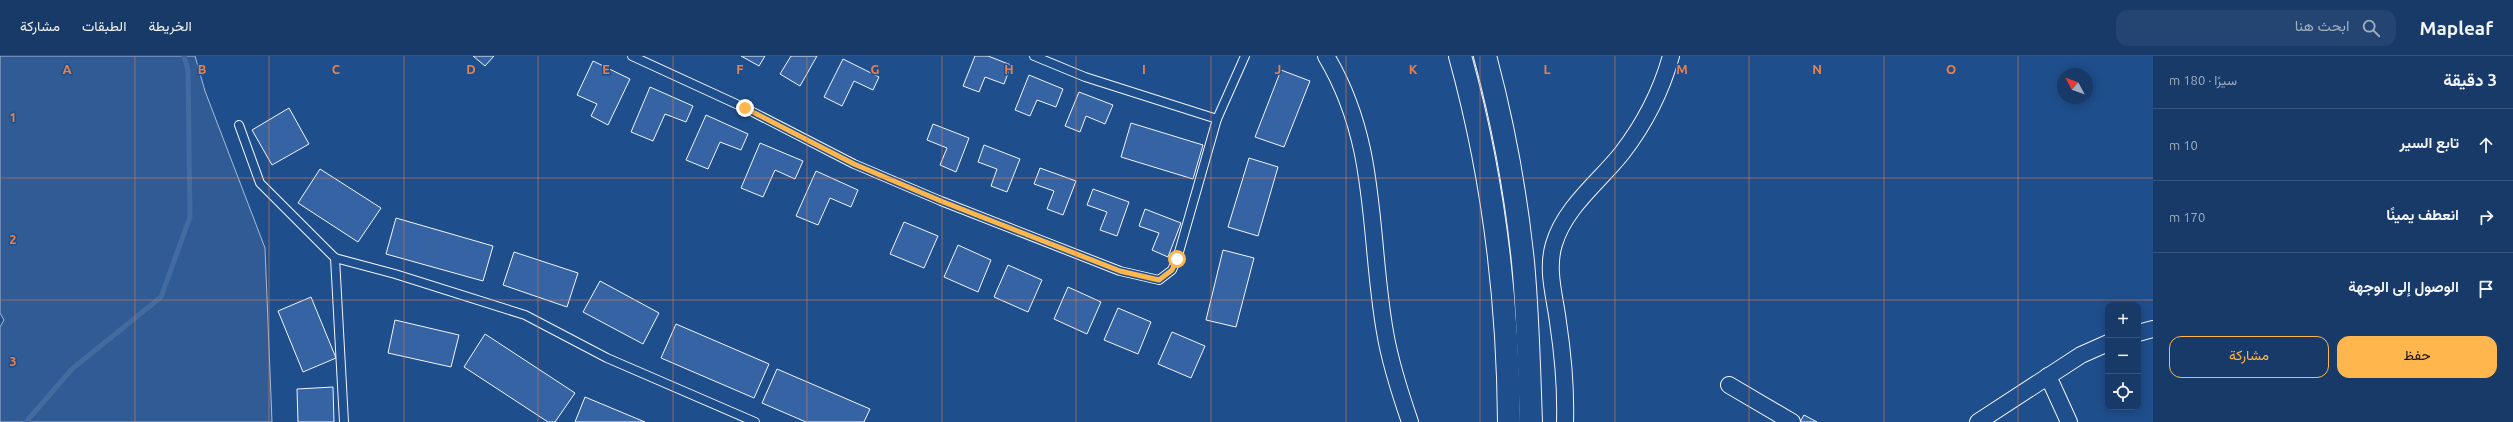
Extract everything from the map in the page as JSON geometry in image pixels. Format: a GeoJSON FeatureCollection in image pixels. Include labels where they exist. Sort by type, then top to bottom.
{"type":"FeatureCollection","features":[{"type":"Feature","properties":{"kind":"highway"},"geometry":{"type":"LineString","coordinates":[[1460,56],[1472,99],[1492,201],[1503,296],[1509,422]]}},
{"type":"Feature","properties":{"kind":"highway"},"geometry":{"type":"LineString","coordinates":[[1485,56],[1496,96],[1510,172],[1523,262],[1531,422]]}},
{"type":"Feature","properties":{"kind":"street"},"geometry":{"type":"LineString","coordinates":[[1326,56],[1345,89],[1364,148],[1385,332],[1410,422]]}},
{"type":"Feature","properties":{"kind":"street"},"geometry":{"type":"LineString","coordinates":[[1565,422],[1564,364],[1551,272],[1554,246],[1560,227],[1621,153],[1644,120],[1662,84],[1670,56]]}},
{"type":"Feature","properties":{"kind":"street"},"geometry":{"type":"LineString","coordinates":[[2141,333],[2153,329]]}},
{"type":"Feature","properties":{"kind":"street"},"geometry":{"type":"LineString","coordinates":[[1978,422],[2081,355],[2105,344]]}},
{"type":"Feature","properties":{"kind":"street"},"geometry":{"type":"LineString","coordinates":[[2048,376],[2069,422]]}},
{"type":"Feature","properties":{"kind":"street"},"geometry":{"type":"LineString","coordinates":[[1729,385],[1792,422]]}},
{"type":"Feature","properties":{"kind":"lane"},"geometry":{"type":"LineString","coordinates":[[632,56],[719,95],[876,173],[1024,234],[1120,271],[1159,280],[1166,276],[1177,259],[1217,119],[1245,56]]}},
{"type":"Feature","properties":{"kind":"lane"},"geometry":{"type":"LineString","coordinates":[[1034,56],[1085,77],[1217,119]]}},
{"type":"Feature","properties":{"kind":"lane"},"geometry":{"type":"LineString","coordinates":[[239,126],[260,183],[335,258],[395,274],[525,315],[607,358],[755,422]]}},
{"type":"Feature","properties":{"kind":"lane"},"geometry":{"type":"LineString","coordinates":[[335,258],[344,422]]}},
{"type":"Feature","properties":{"kind":"shaded area"},"geometry":{"type":"Polygon","coordinates":[[[0,56],[195,56],[205,91],[265,248],[272,422],[0,422],[0,327],[4,320],[0,313],[0,56]]]}},
{"type":"Feature","properties":{"kind":"building"},"geometry":{"type":"Polygon","coordinates":[[[473,56],[494,56],[485,66],[473,56]]]}},
{"type":"Feature","properties":{"kind":"building"},"geometry":{"type":"Polygon","coordinates":[[[741,56],[765,56],[759,66],[741,56]]]}},
{"type":"Feature","properties":{"kind":"building"},"geometry":{"type":"Polygon","coordinates":[[[791,56],[817,56],[800,86],[780,74],[791,56]]]}},
{"type":"Feature","properties":{"kind":"building"},"geometry":{"type":"Polygon","coordinates":[[[975,56],[988,56],[1011,65],[1004,84],[985,77],[979,92],[963,86],[975,56]]]}},
{"type":"Feature","properties":{"kind":"building"},"geometry":{"type":"Polygon","coordinates":[[[843,59],[879,77],[873,90],[854,81],[842,106],[824,97],[843,59]]]}},
{"type":"Feature","properties":{"kind":"building"},"geometry":{"type":"Polygon","coordinates":[[[593,61],[630,79],[608,125],[591,116],[597,104],[577,95],[593,61]]]}},
{"type":"Feature","properties":{"kind":"building"},"geometry":{"type":"Polygon","coordinates":[[[1281,70],[1310,81],[1284,147],[1255,137],[1281,70]]]}},
{"type":"Feature","properties":{"kind":"building"},"geometry":{"type":"Polygon","coordinates":[[[1029,75],[1063,89],[1056,107],[1037,100],[1030,116],[1015,110],[1029,75]]]}},
{"type":"Feature","properties":{"kind":"building"},"geometry":{"type":"Polygon","coordinates":[[[650,87],[693,106],[686,122],[665,114],[653,141],[631,132],[650,87]]]}},
{"type":"Feature","properties":{"kind":"building"},"geometry":{"type":"Polygon","coordinates":[[[1079,92],[1113,105],[1105,124],[1086,116],[1080,132],[1065,126],[1079,92]]]}},
{"type":"Feature","properties":{"kind":"building"},"geometry":{"type":"Polygon","coordinates":[[[289,108],[309,144],[272,165],[252,130],[289,108]]]}},
{"type":"Feature","properties":{"kind":"building"},"geometry":{"type":"Polygon","coordinates":[[[706,115],[748,134],[741,150],[720,142],[708,169],[686,160],[706,115]]]}},
{"type":"Feature","properties":{"kind":"building"},"geometry":{"type":"Polygon","coordinates":[[[1131,123],[1203,145],[1193,179],[1121,157],[1131,123]]]}},
{"type":"Feature","properties":{"kind":"building"},"geometry":{"type":"Polygon","coordinates":[[[933,124],[969,138],[956,172],[940,165],[947,148],[927,140],[933,124]]]}},
{"type":"Feature","properties":{"kind":"building"},"geometry":{"type":"Polygon","coordinates":[[[760,143],[803,161],[795,179],[775,170],[763,197],[741,188],[760,143]]]}},
{"type":"Feature","properties":{"kind":"building"},"geometry":{"type":"Polygon","coordinates":[[[984,145],[1020,159],[1007,192],[991,186],[997,169],[978,162],[984,145]]]}},
{"type":"Feature","properties":{"kind":"building"},"geometry":{"type":"Polygon","coordinates":[[[1249,158],[1278,167],[1258,236],[1228,227],[1249,158]]]}},
{"type":"Feature","properties":{"kind":"building"},"geometry":{"type":"Polygon","coordinates":[[[1040,168],[1076,181],[1063,215],[1047,209],[1054,191],[1034,184],[1040,168]]]}},
{"type":"Feature","properties":{"kind":"building"},"geometry":{"type":"Polygon","coordinates":[[[320,169],[381,208],[358,242],[298,203],[320,169]]]}},
{"type":"Feature","properties":{"kind":"building"},"geometry":{"type":"Polygon","coordinates":[[[816,171],[858,190],[851,207],[830,198],[818,225],[796,216],[816,171]]]}},
{"type":"Feature","properties":{"kind":"building"},"geometry":{"type":"Polygon","coordinates":[[[1093,189],[1129,202],[1117,236],[1100,230],[1107,212],[1087,205],[1093,189]]]}},
{"type":"Feature","properties":{"kind":"building"},"geometry":{"type":"Polygon","coordinates":[[[1145,209],[1181,223],[1168,257],[1152,250],[1159,233],[1139,226],[1145,209]]]}},
{"type":"Feature","properties":{"kind":"building"},"geometry":{"type":"Polygon","coordinates":[[[396,218],[493,246],[483,281],[386,254],[396,218]]]}},
{"type":"Feature","properties":{"kind":"building"},"geometry":{"type":"Polygon","coordinates":[[[904,222],[938,236],[924,268],[890,254],[904,222]]]}},
{"type":"Feature","properties":{"kind":"building"},"geometry":{"type":"Polygon","coordinates":[[[958,245],[991,260],[978,292],[944,277],[958,245]]]}},
{"type":"Feature","properties":{"kind":"building"},"geometry":{"type":"Polygon","coordinates":[[[1223,250],[1254,258],[1236,327],[1206,320],[1223,250]]]}},
{"type":"Feature","properties":{"kind":"building"},"geometry":{"type":"Polygon","coordinates":[[[514,252],[578,273],[567,307],[503,285],[514,252]]]}},
{"type":"Feature","properties":{"kind":"building"},"geometry":{"type":"Polygon","coordinates":[[[1008,265],[1042,280],[1028,312],[994,297],[1008,265]]]}},
{"type":"Feature","properties":{"kind":"building"},"geometry":{"type":"Polygon","coordinates":[[[600,281],[659,313],[643,344],[583,312],[600,281]]]}},
{"type":"Feature","properties":{"kind":"building"},"geometry":{"type":"Polygon","coordinates":[[[1068,287],[1101,302],[1087,334],[1054,319],[1068,287]]]}},
{"type":"Feature","properties":{"kind":"building"},"geometry":{"type":"Polygon","coordinates":[[[311,297],[336,358],[303,372],[278,311],[311,297]]]}},
{"type":"Feature","properties":{"kind":"building"},"geometry":{"type":"Polygon","coordinates":[[[1118,308],[1151,322],[1138,354],[1104,340],[1118,308]]]}},
{"type":"Feature","properties":{"kind":"building"},"geometry":{"type":"Polygon","coordinates":[[[395,320],[459,335],[451,367],[388,353],[395,320]]]}},
{"type":"Feature","properties":{"kind":"building"},"geometry":{"type":"Polygon","coordinates":[[[676,324],[769,364],[754,398],[661,358],[676,324]]]}},
{"type":"Feature","properties":{"kind":"building"},"geometry":{"type":"Polygon","coordinates":[[[1172,332],[1205,346],[1191,378],[1158,364],[1172,332]]]}},
{"type":"Feature","properties":{"kind":"building"},"geometry":{"type":"Polygon","coordinates":[[[485,334],[575,393],[555,422],[548,422],[464,367],[485,334]]]}},
{"type":"Feature","properties":{"kind":"building"},"geometry":{"type":"Polygon","coordinates":[[[777,369],[870,409],[864,422],[806,422],[762,403],[777,369]]]}},
{"type":"Feature","properties":{"kind":"building"},"geometry":{"type":"Polygon","coordinates":[[[333,387],[334,422],[298,422],[297,389],[333,387]]]}},
{"type":"Feature","properties":{"kind":"building"},"geometry":{"type":"Polygon","coordinates":[[[585,397],[645,422],[575,422],[585,397]]]}},
{"type":"Feature","properties":{"kind":"building"},"geometry":{"type":"Polygon","coordinates":[[[1804,415],[1817,422],[1800,422],[1804,415]]]}},
{"type":"Feature","properties":{"kind":"waterway"},"geometry":{"type":"LineString","coordinates":[[26,422],[72,369],[161,297],[190,217],[188,70],[184,56]]}},
{"type":"Feature","properties":{"kind":"route"},"geometry":{"type":"LineString","coordinates":[[745,108],[854,164],[941,201],[1120,271],[1140,277],[1159,280],[1172,270],[1177,259]]}}]}
